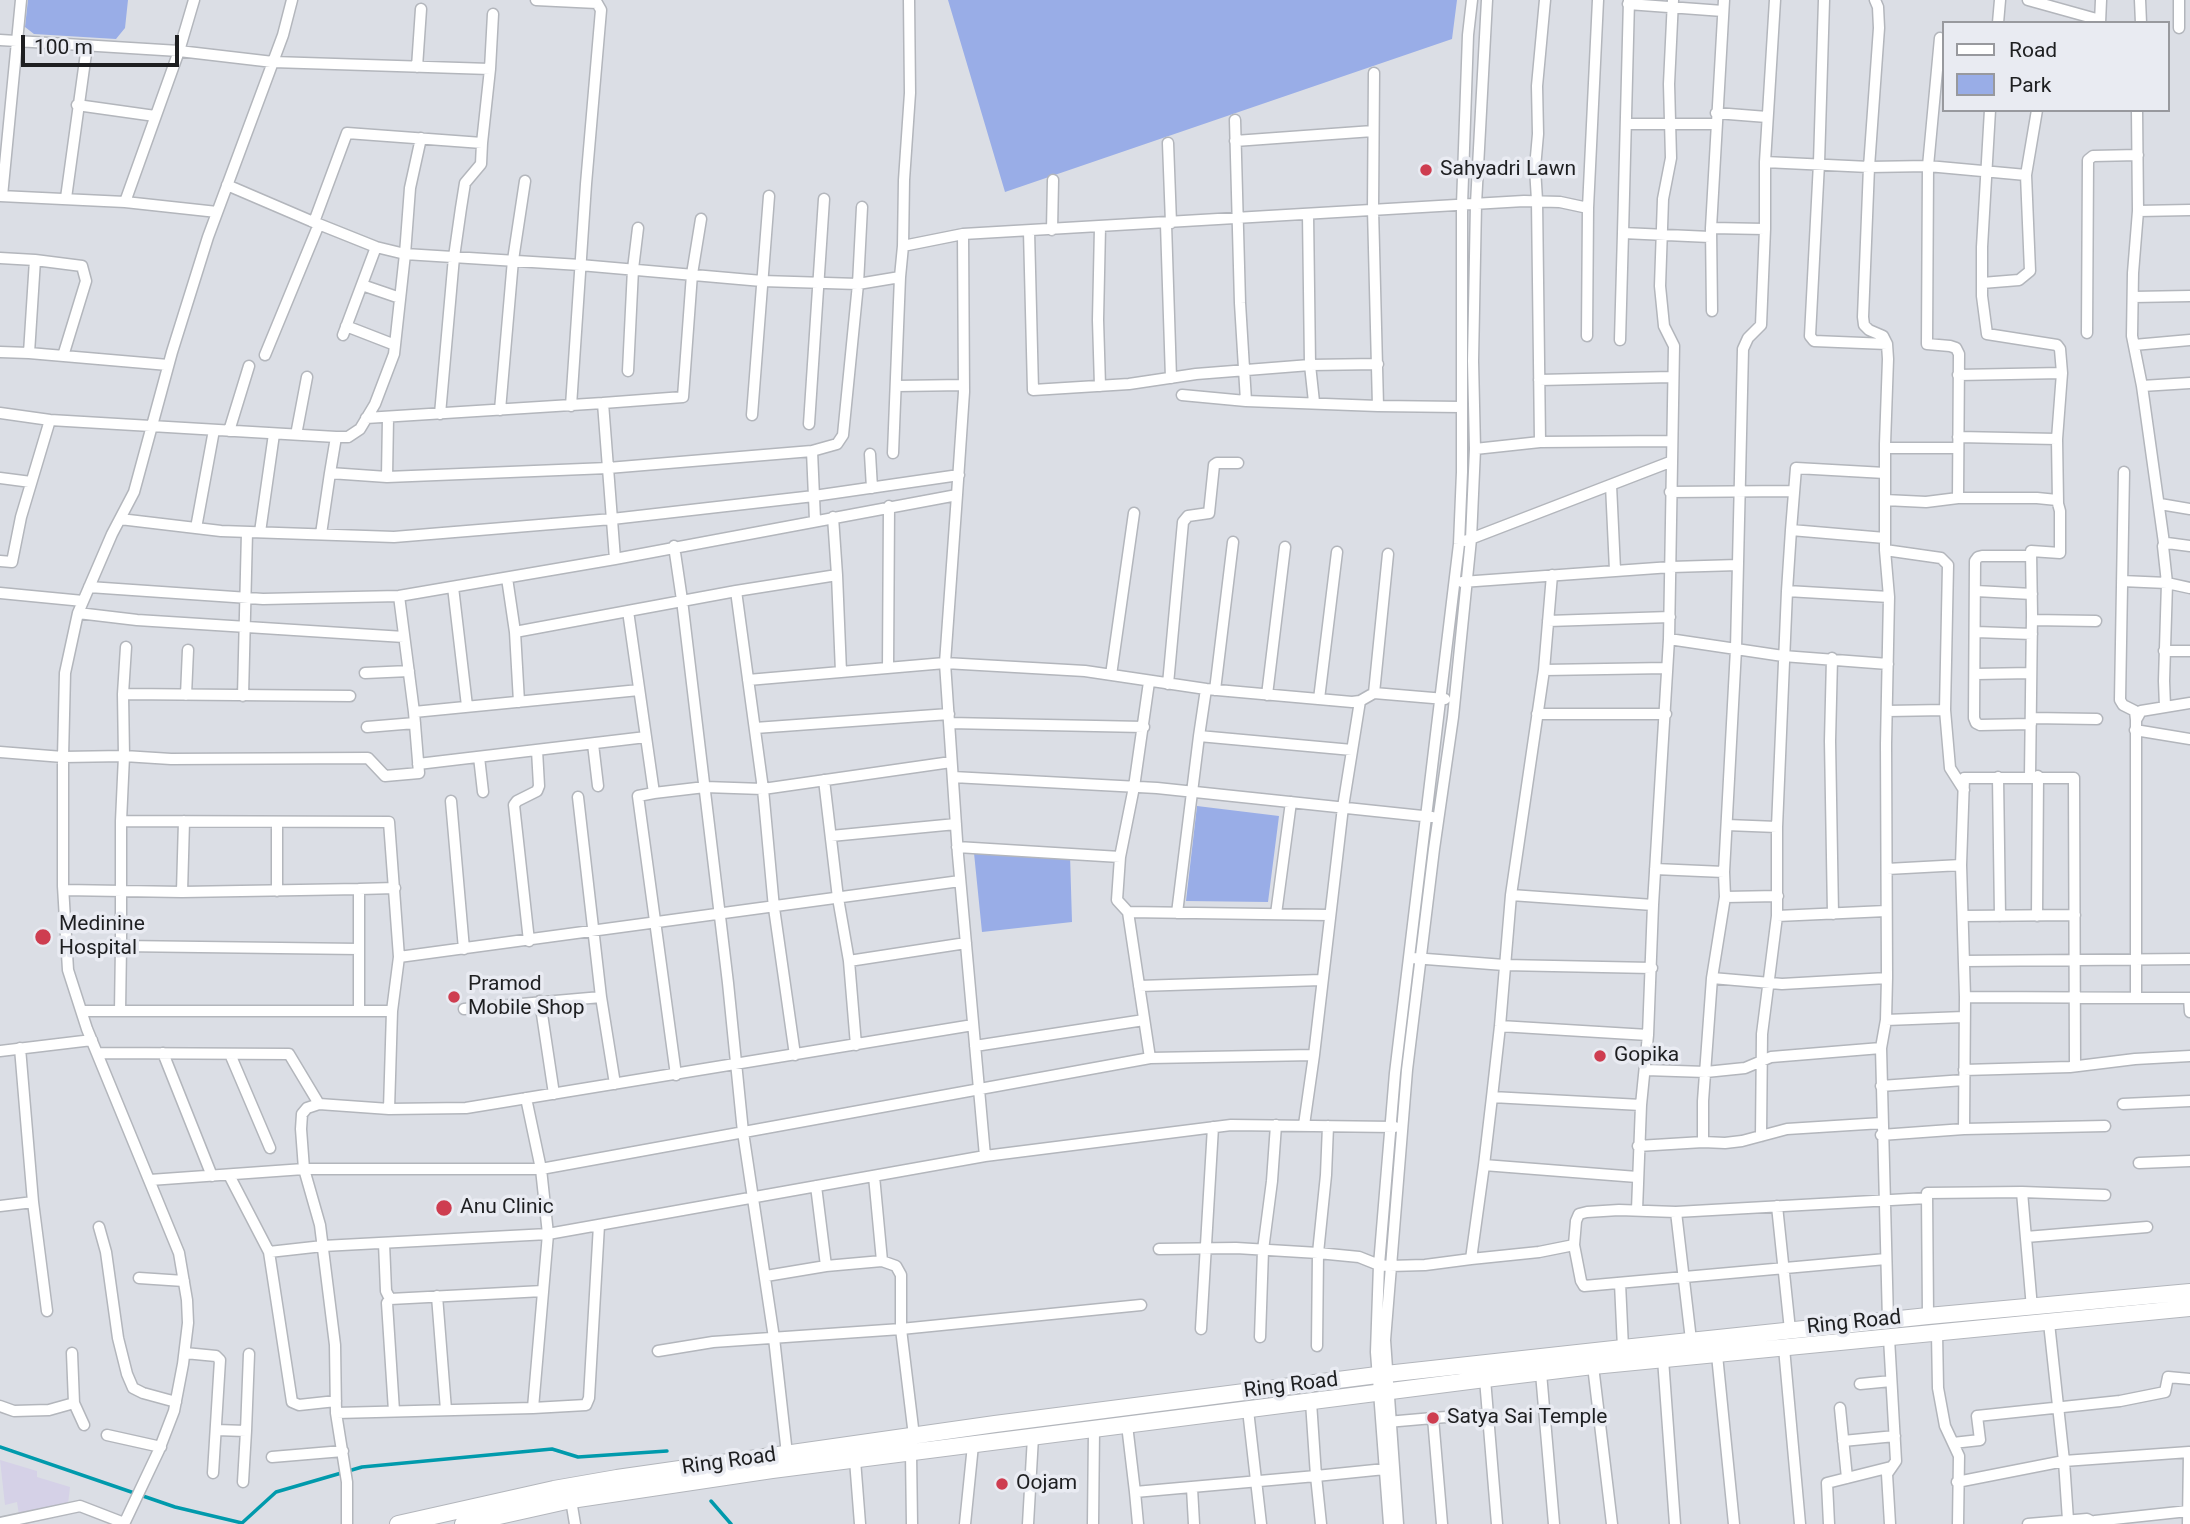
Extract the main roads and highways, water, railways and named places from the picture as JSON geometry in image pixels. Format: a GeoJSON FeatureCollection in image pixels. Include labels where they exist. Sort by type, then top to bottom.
{"type":"FeatureCollection","features":[{"type":"Feature","properties":{"kind":"highway","name":"Ring Road"},"geometry":{"type":"LineString","coordinates":[[463,1524],[510,1518],[570,1500],[810,1458],[914,1436],[1382,1375],[1690,1340],[2190,1292]]}},
{"type":"Feature","properties":{"kind":"highway","name":"Ring Road"},"geometry":{"type":"LineString","coordinates":[[398,1524],[554,1489],[787,1454],[855,1460],[1593,1366],[2190,1308]]}},
{"type":"Feature","properties":{"kind":"waterway"},"geometry":{"type":"LineString","coordinates":[[0,1447],[175,1507],[242,1523],[276,1492],[362,1467],[552,1449],[578,1457],[667,1451]]}},
{"type":"Feature","properties":{"kind":"waterway"},"geometry":{"type":"LineString","coordinates":[[711,1501],[731,1524]]}},
{"type":"Feature","properties":{"kind":"place","name":"Sahyadri Lawn"},"geometry":{"type":"Point","coordinates":[1426,170]}},
{"type":"Feature","properties":{"kind":"place","name":"Medinine Hospital"},"geometry":{"type":"Point","coordinates":[43,937]}},
{"type":"Feature","properties":{"kind":"place","name":"Pramod Mobile Shop"},"geometry":{"type":"Point","coordinates":[454,997]}},
{"type":"Feature","properties":{"kind":"place","name":"Gopika"},"geometry":{"type":"Point","coordinates":[1600,1056]}},
{"type":"Feature","properties":{"kind":"place","name":"Anu Clinic"},"geometry":{"type":"Point","coordinates":[444,1208]}},
{"type":"Feature","properties":{"kind":"place","name":"Satya Sai Temple"},"geometry":{"type":"Point","coordinates":[1433,1418]}},
{"type":"Feature","properties":{"kind":"place","name":"Oojam"},"geometry":{"type":"Point","coordinates":[1002,1484]}}]}
